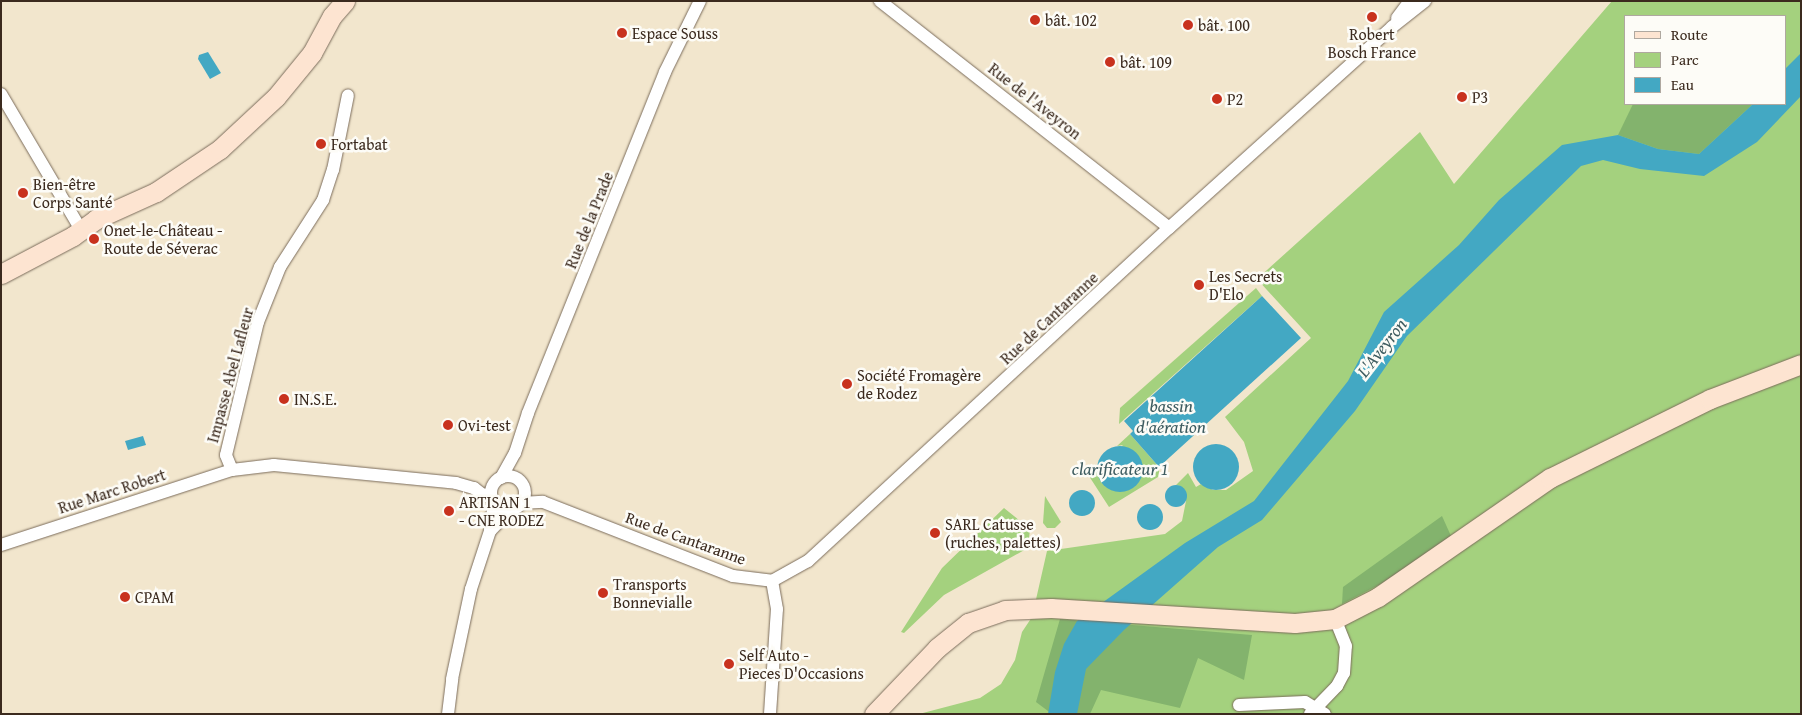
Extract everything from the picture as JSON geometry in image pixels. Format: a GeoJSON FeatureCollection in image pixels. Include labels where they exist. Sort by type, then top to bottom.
{"type":"FeatureCollection","features":[{"type":"Feature","properties":{"kind":"street","name":"Rue de la Prade"},"geometry":{"type":"LineString","coordinates":[[501,478],[515,453],[528,413],[665,72],[700,1]]}},
{"type":"Feature","properties":{"kind":"street","name":"Rue de l'Aveyron"},"geometry":{"type":"LineString","coordinates":[[880,1],[1169,228]]}},
{"type":"Feature","properties":{"kind":"street","name":"Rue de Cantaranne"},"geometry":{"type":"LineString","coordinates":[[1392,26],[1410,1]]}},
{"type":"Feature","properties":{"kind":"street","name":"Rue de Cantaranne"},"geometry":{"type":"LineString","coordinates":[[522,485],[541,502],[733,576],[772,581],[808,561],[1169,228],[1392,26],[1425,1]]}},
{"type":"Feature","properties":{"kind":"street"},"geometry":{"type":"LineString","coordinates":[[1,274],[86,228],[103,227],[140,205],[148,195],[220,149],[276,97],[312,53],[322,46],[341,19],[343,6]]}},
{"type":"Feature","properties":{"kind":"street","name":"Impasse Abel Lafleur"},"geometry":{"type":"LineString","coordinates":[[232,470],[226,455],[258,322],[280,267],[323,200],[333,170],[348,95]]}},
{"type":"Feature","properties":{"kind":"street"},"geometry":{"type":"LineString","coordinates":[[3,102],[86,228]]}},
{"type":"Feature","properties":{"kind":"street"},"geometry":{"type":"LineString","coordinates":[[874,714],[937,648],[968,623],[1005,610],[1051,608],[1161,617],[1294,623],[1335,619],[1378,597],[1550,478],[1710,399],[1801,364]]}},
{"type":"Feature","properties":{"kind":"street","name":"Rue de la Prade"},"geometry":{"type":"LineString","coordinates":[[515,453],[522,485]]}},
{"type":"Feature","properties":{"kind":"street"},"geometry":{"type":"LineString","coordinates":[[232,470],[274,465],[456,483],[474,488],[493,499],[515,506]]}},
{"type":"Feature","properties":{"kind":"street","name":"Rue Marc Robert"},"geometry":{"type":"LineString","coordinates":[[1,545],[232,470]]}},
{"type":"Feature","properties":{"kind":"street"},"geometry":{"type":"LineString","coordinates":[[448,714],[452,679],[471,589],[490,531],[493,484],[501,478],[510,476],[522,485],[515,506],[490,531]]}},
{"type":"Feature","properties":{"kind":"street","name":"Rue de Cantaranne"},"geometry":{"type":"LineString","coordinates":[[515,506],[541,502]]}},
{"type":"Feature","properties":{"kind":"street"},"geometry":{"type":"LineString","coordinates":[[770,714],[777,609],[772,581]]}},
{"type":"Feature","properties":{"kind":"street"},"geometry":{"type":"LineString","coordinates":[[1239,705],[1291,701],[1317,711],[1337,686],[1346,661],[1346,646],[1335,619]]}},
{"type":"Feature","properties":{"kind":"green space"},"geometry":{"type":"Polygon","coordinates":[[[1612,1],[1801,1],[1801,714],[919,714],[980,698],[1001,684],[1015,660],[1022,632],[1032,617],[1047,551],[1165,534],[1182,521],[1186,501],[1180,486],[1176,485],[1188,473],[1196,487],[1201,484],[1213,490],[1226,490],[1253,471],[1244,442],[1225,417],[1311,338],[1257,279],[1420,132],[1454,184],[1612,1]]]}},
{"type":"Feature","properties":{"kind":"green space"},"geometry":{"type":"Polygon","coordinates":[[[1633,105],[1752,105],[1699,154],[1658,149],[1618,135],[1633,105]]]}},
{"type":"Feature","properties":{"kind":"green space"},"geometry":{"type":"Polygon","coordinates":[[[1256,288],[1262,296],[1119,424],[1120,408],[1256,288]]]}},
{"type":"Feature","properties":{"kind":"green space"},"geometry":{"type":"Polygon","coordinates":[[[1130,434],[1159,467],[1158,477],[1109,507],[1087,473],[1098,464],[1097,470],[1123,445],[1117,446],[1130,434]]]}},
{"type":"Feature","properties":{"kind":"green space"},"geometry":{"type":"Polygon","coordinates":[[[1045,496],[1061,522],[1055,528],[1047,528],[1043,523],[1045,496]]]}},
{"type":"Feature","properties":{"kind":"green space"},"geometry":{"type":"Polygon","coordinates":[[[1004,508],[1030,529],[1028,548],[944,595],[904,633],[901,632],[942,568],[1004,508]]]}},
{"type":"Feature","properties":{"kind":"green space"},"geometry":{"type":"Polygon","coordinates":[[[1442,516],[1451,536],[1392,578],[1342,604],[1343,587],[1442,516]]]}},
{"type":"Feature","properties":{"kind":"green space"},"geometry":{"type":"Polygon","coordinates":[[[1060,619],[1252,635],[1244,680],[1198,658],[1180,708],[1101,690],[1090,714],[1052,714],[1036,702],[1060,619]]]}},
{"type":"Feature","properties":{"kind":"water"},"geometry":{"type":"Polygon","coordinates":[[[208,52],[221,73],[210,79],[198,59],[199,55],[208,52]]]}},
{"type":"Feature","properties":{"kind":"water","name":"L'Aveyron"},"geometry":{"type":"Polygon","coordinates":[[[1801,53],[1801,96],[1757,142],[1704,176],[1640,169],[1603,160],[1581,166],[1407,336],[1355,411],[1262,520],[1218,547],[1124,630],[1086,669],[1077,714],[1048,714],[1055,672],[1064,644],[1077,621],[1185,543],[1254,501],[1348,381],[1384,312],[1459,245],[1499,200],[1562,145],[1618,135],[1658,149],[1699,154],[1752,105],[1787,105],[1787,67],[1801,53]]]}},
{"type":"Feature","properties":{"kind":"water","name":"bassin d'aération"},"geometry":{"type":"Polygon","coordinates":[[[1262,296],[1301,338],[1159,467],[1130,434],[1133,431],[1124,421],[1262,296]]]}},
{"type":"Feature","properties":{"kind":"water"},"geometry":{"type":"Polygon","coordinates":[[[143,436],[146,445],[128,450],[125,441],[143,436]]]}},
{"type":"Feature","properties":{"kind":"water"},"geometry":{"type":"Polygon","coordinates":[[[1211,444],[1221,444],[1235,454],[1239,467],[1235,480],[1229,486],[1221,490],[1211,490],[1197,480],[1193,472],[1193,462],[1203,448],[1211,444]]]}},
{"type":"Feature","properties":{"kind":"water","name":"clarificateur 1"},"geometry":{"type":"Polygon","coordinates":[[[1115,446],[1125,446],[1139,456],[1143,469],[1139,482],[1133,488],[1125,492],[1115,492],[1101,482],[1097,474],[1097,464],[1107,450],[1115,446]]]}},
{"type":"Feature","properties":{"kind":"water"},"geometry":{"type":"Polygon","coordinates":[[[1176,485],[1184,488],[1187,496],[1184,504],[1176,507],[1168,504],[1165,496],[1168,488],[1176,485]]]}},
{"type":"Feature","properties":{"kind":"water"},"geometry":{"type":"Polygon","coordinates":[[[1082,490],[1091,494],[1095,503],[1091,512],[1082,516],[1073,512],[1069,503],[1073,494],[1082,490]]]}},
{"type":"Feature","properties":{"kind":"water"},"geometry":{"type":"Polygon","coordinates":[[[1150,504],[1159,508],[1163,517],[1159,526],[1150,530],[1141,526],[1137,517],[1141,508],[1150,504]]]}},
{"type":"Feature","properties":{"kind":"place","name":"Robert Bosch France"},"geometry":{"type":"Point","coordinates":[1372,17]}},
{"type":"Feature","properties":{"kind":"place","name":"bât. 102"},"geometry":{"type":"Point","coordinates":[1035,20]}},
{"type":"Feature","properties":{"kind":"place","name":"bât. 100"},"geometry":{"type":"Point","coordinates":[1188,25]}},
{"type":"Feature","properties":{"kind":"place","name":"Espace Souss"},"geometry":{"type":"Point","coordinates":[622,33]}},
{"type":"Feature","properties":{"kind":"place","name":"bât. 109"},"geometry":{"type":"Point","coordinates":[1110,62]}},
{"type":"Feature","properties":{"kind":"place","name":"P3"},"geometry":{"type":"Point","coordinates":[1462,97]}},
{"type":"Feature","properties":{"kind":"place","name":"P2"},"geometry":{"type":"Point","coordinates":[1217,99]}},
{"type":"Feature","properties":{"kind":"place","name":"Fortabat"},"geometry":{"type":"Point","coordinates":[321,144]}},
{"type":"Feature","properties":{"kind":"place","name":"Bien-être Corps Santé"},"geometry":{"type":"Point","coordinates":[23,193]}},
{"type":"Feature","properties":{"kind":"place","name":"Onet-le-Château - Route de Séverac"},"geometry":{"type":"Point","coordinates":[94,239]}},
{"type":"Feature","properties":{"kind":"place","name":"Les Secrets D'Elo"},"geometry":{"type":"Point","coordinates":[1199,285]}},
{"type":"Feature","properties":{"kind":"place","name":"Société Fromagère de Rodez"},"geometry":{"type":"Point","coordinates":[847,384]}},
{"type":"Feature","properties":{"kind":"place","name":"IN.S.E."},"geometry":{"type":"Point","coordinates":[284,399]}},
{"type":"Feature","properties":{"kind":"place","name":"Ovi-test"},"geometry":{"type":"Point","coordinates":[448,425]}},
{"type":"Feature","properties":{"kind":"place","name":"ARTISAN 1 - CNE RODEZ"},"geometry":{"type":"Point","coordinates":[449,511]}},
{"type":"Feature","properties":{"kind":"place","name":"SARL Catusse (ruches, palettes)"},"geometry":{"type":"Point","coordinates":[935,533]}},
{"type":"Feature","properties":{"kind":"place","name":"Transports Bonnevialle"},"geometry":{"type":"Point","coordinates":[603,593]}},
{"type":"Feature","properties":{"kind":"place","name":"CPAM"},"geometry":{"type":"Point","coordinates":[125,597]}},
{"type":"Feature","properties":{"kind":"place","name":"Self Auto - Pieces D'Occasions"},"geometry":{"type":"Point","coordinates":[729,664]}}]}
